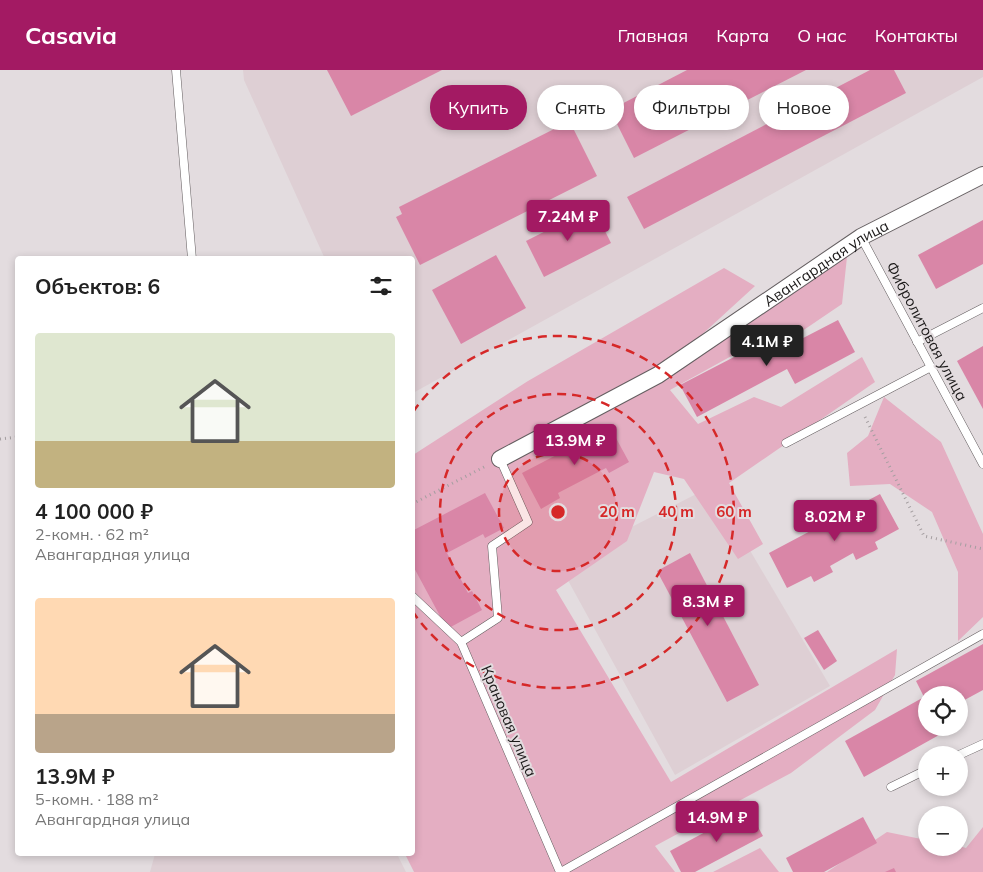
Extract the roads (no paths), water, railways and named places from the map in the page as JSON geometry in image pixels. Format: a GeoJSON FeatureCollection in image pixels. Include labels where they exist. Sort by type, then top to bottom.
{"type":"FeatureCollection","features":[{"type":"Feature","properties":{"kind":"street","name":"Авангардная улица"},"geometry":{"type":"LineString","coordinates":[[500,459],[658,376],[860,237],[983,175]]}},
{"type":"Feature","properties":{"kind":"lane"},"geometry":{"type":"LineString","coordinates":[[176,70],[192,256]]}},
{"type":"Feature","properties":{"kind":"lane","name":"Фибролитовая улица"},"geometry":{"type":"LineString","coordinates":[[860,237],[983,464]]}},
{"type":"Feature","properties":{"kind":"lane"},"geometry":{"type":"LineString","coordinates":[[917,342],[983,308]]}},
{"type":"Feature","properties":{"kind":"lane"},"geometry":{"type":"LineString","coordinates":[[786,443],[931,367]]}},
{"type":"Feature","properties":{"kind":"lane"},"geometry":{"type":"LineString","coordinates":[[461,642],[498,618],[492,546],[528,522],[500,459]]}},
{"type":"Feature","properties":{"kind":"lane","name":"Крановая улица"},"geometry":{"type":"LineString","coordinates":[[415,599],[461,642],[560,872]]}},
{"type":"Feature","properties":{"kind":"lane"},"geometry":{"type":"LineString","coordinates":[[560,872],[983,634]]}},
{"type":"Feature","properties":{"kind":"lane"},"geometry":{"type":"LineString","coordinates":[[968,751],[983,744]]}},
{"type":"Feature","properties":{"kind":"lane"},"geometry":{"type":"LineString","coordinates":[[890,787],[918,774]]}}]}
